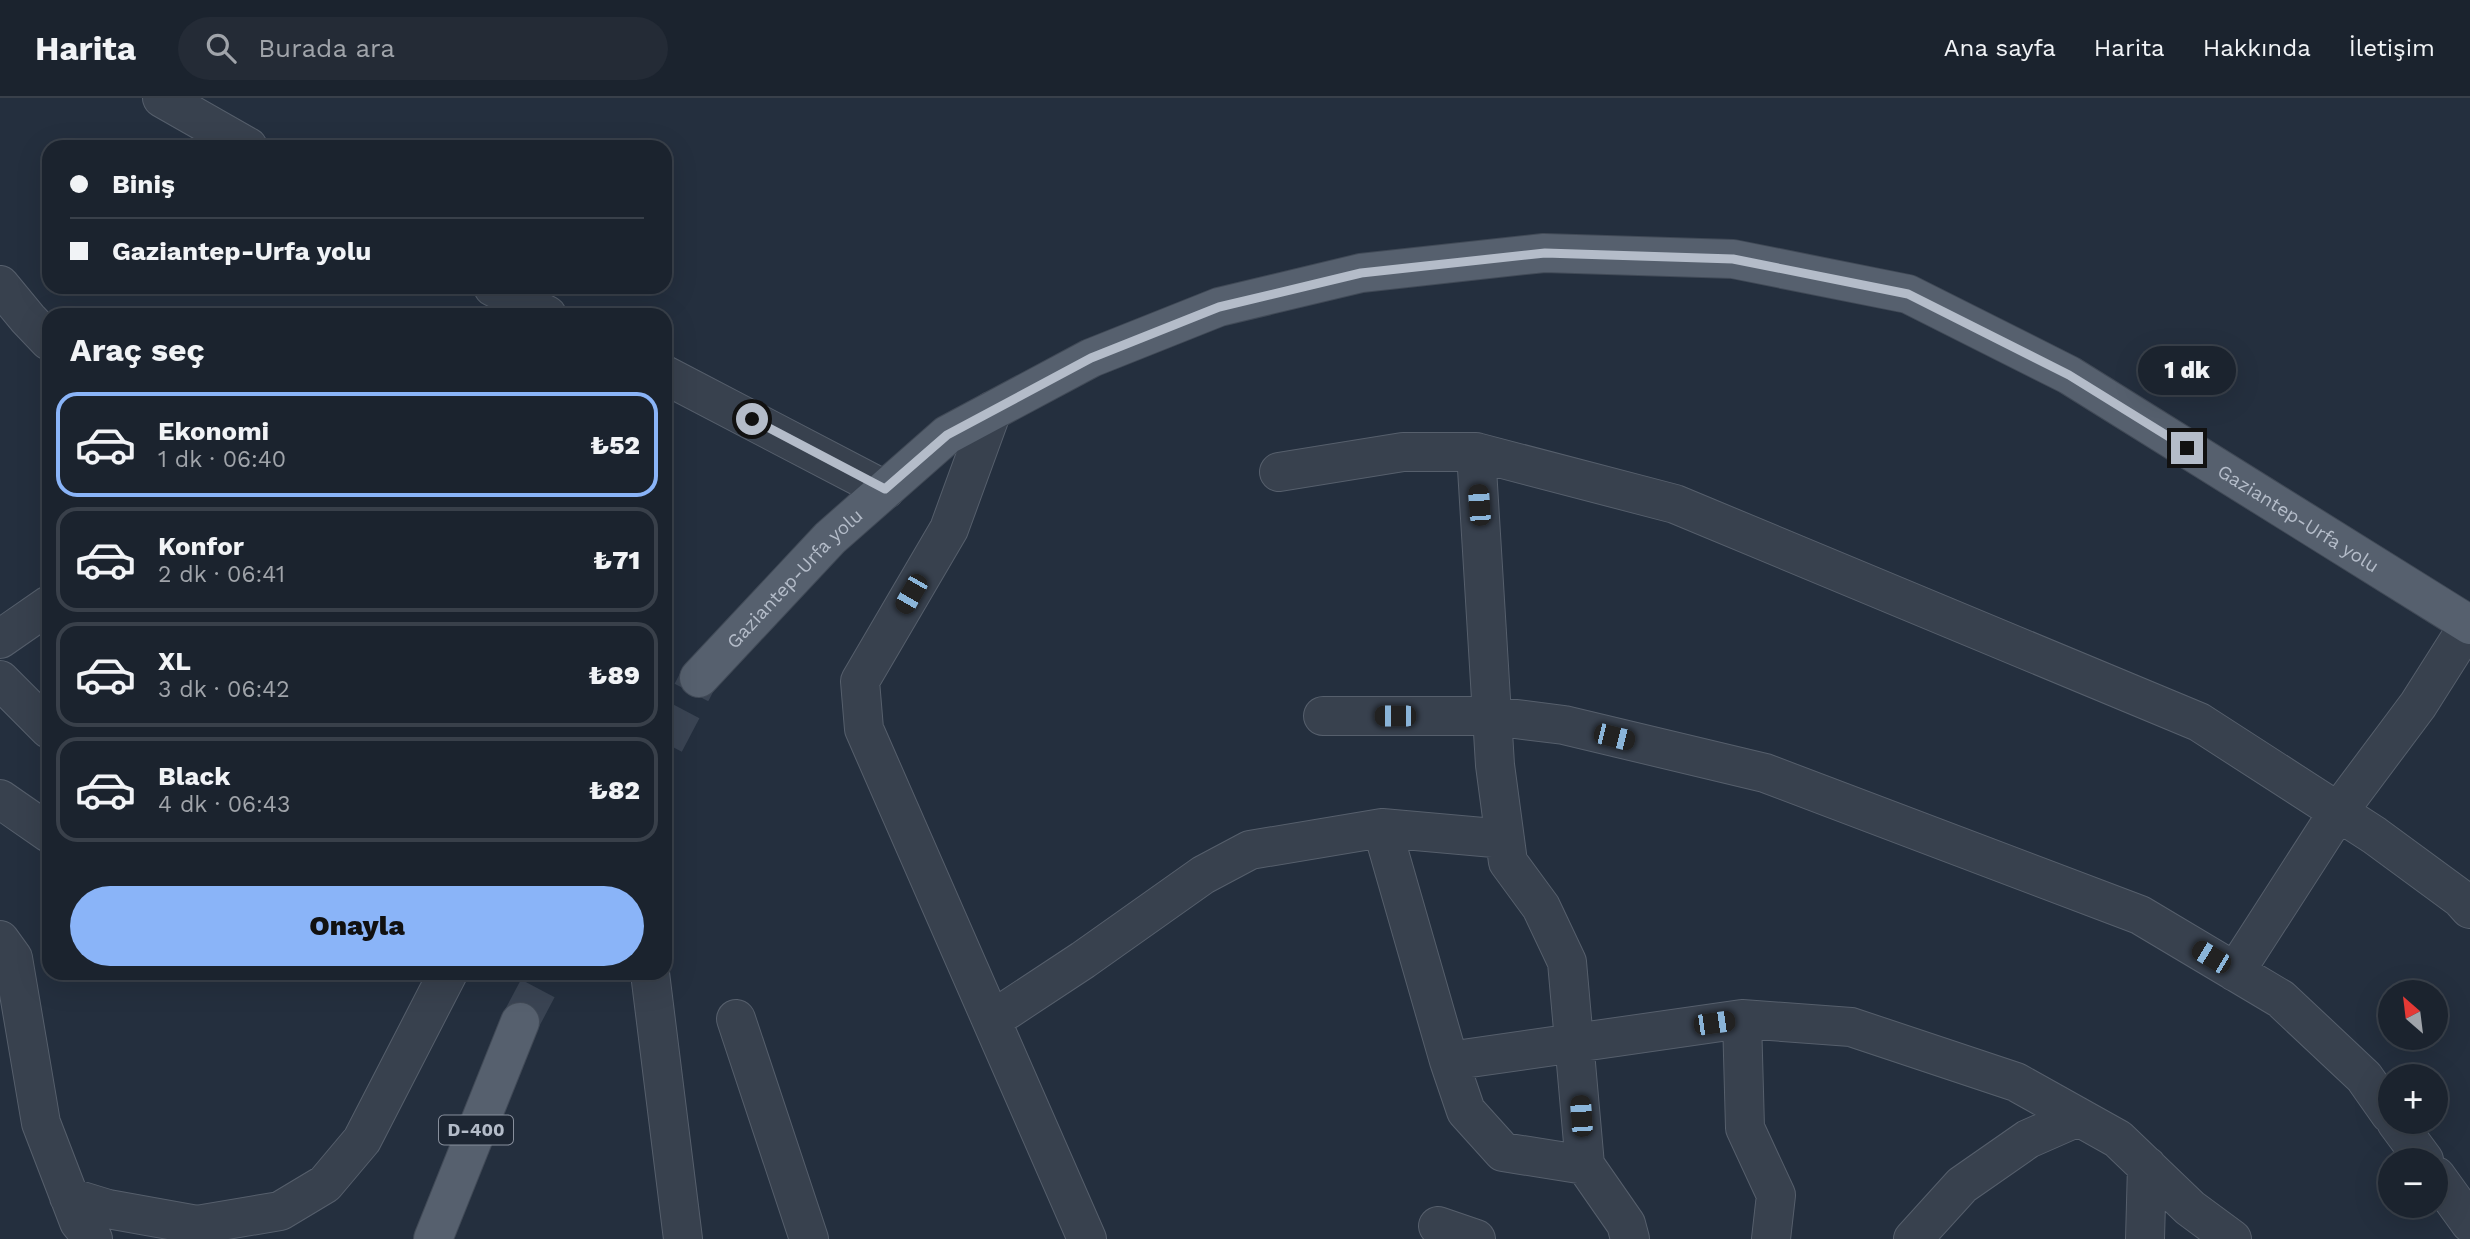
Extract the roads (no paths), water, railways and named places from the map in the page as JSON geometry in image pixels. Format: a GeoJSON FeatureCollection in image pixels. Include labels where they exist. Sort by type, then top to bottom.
{"type":"FeatureCollection","features":[{"type":"Feature","properties":{"kind":"main road","name":"Gaziantep-Urfa yolu"},"geometry":{"type":"LineString","coordinates":[[699,678],[830,538],[947,435],[1091,358],[1219,307],[1361,273],[1545,253],[1733,259],[1908,294],[2069,375],[2470,624]]}},
{"type":"Feature","properties":{"kind":"main road","name":"D-400"},"geometry":{"type":"LineString","coordinates":[[433,1239],[520,1022]]}},
{"type":"Feature","properties":{"kind":"street"},"geometry":{"type":"LineString","coordinates":[[162,98],[236,140]]}},
{"type":"Feature","properties":{"kind":"street"},"geometry":{"type":"LineString","coordinates":[[0,285],[42,334]]}},
{"type":"Feature","properties":{"kind":"street"},"geometry":{"type":"LineString","coordinates":[[506,294],[534,308]]}},
{"type":"Feature","properties":{"kind":"street"},"geometry":{"type":"LineString","coordinates":[[672,379],[885,489]]}},
{"type":"Feature","properties":{"kind":"street"},"geometry":{"type":"LineString","coordinates":[[992,411],[949,528],[860,681],[864,729],[1087,1239]]}},
{"type":"Feature","properties":{"kind":"street"},"geometry":{"type":"LineString","coordinates":[[1279,472],[1403,452],[1476,452],[1675,504],[2199,722],[2338,812],[2451,891],[2470,909]]}},
{"type":"Feature","properties":{"kind":"street"},"geometry":{"type":"LineString","coordinates":[[1476,452],[1495,765],[1508,862],[1541,907],[1567,962],[1585,1165],[1626,1224],[1630,1239]]}},
{"type":"Feature","properties":{"kind":"street"},"geometry":{"type":"LineString","coordinates":[[0,639],[42,610]]}},
{"type":"Feature","properties":{"kind":"street"},"geometry":{"type":"LineString","coordinates":[[2235,972],[2338,812],[2418,705],[2470,624]]}},
{"type":"Feature","properties":{"kind":"street"},"geometry":{"type":"LineString","coordinates":[[0,680],[42,722]]}},
{"type":"Feature","properties":{"kind":"street"},"geometry":{"type":"LineString","coordinates":[[1323,716],[1492,716],[1564,725],[1765,774],[2140,915],[2281,999],[2364,1077],[2378,1097]]}},
{"type":"Feature","properties":{"kind":"street"},"geometry":{"type":"LineString","coordinates":[[0,799],[42,828]]}},
{"type":"Feature","properties":{"kind":"street"},"geometry":{"type":"LineString","coordinates":[[992,1020],[1203,875],[1250,850],[1382,828],[1505,839]]}},
{"type":"Feature","properties":{"kind":"street"},"geometry":{"type":"LineString","coordinates":[[1382,828],[1466,1111],[1503,1152],[1585,1165]]}},
{"type":"Feature","properties":{"kind":"street"},"geometry":{"type":"LineString","coordinates":[[0,940],[13,958],[41,1123],[79,1222],[93,1239]]}},
{"type":"Feature","properties":{"kind":"street"},"geometry":{"type":"LineString","coordinates":[[69,1197],[108,1209],[197,1224],[280,1211],[325,1184],[362,1140],[444,980]]}},
{"type":"Feature","properties":{"kind":"street"},"geometry":{"type":"LineString","coordinates":[[651,980],[683,1239]]}},
{"type":"Feature","properties":{"kind":"street"},"geometry":{"type":"LineString","coordinates":[[736,1019],[809,1239]]}},
{"type":"Feature","properties":{"kind":"street"},"geometry":{"type":"LineString","coordinates":[[1449,1061],[1742,1019],[1851,1027],[2016,1083],[2118,1139],[2190,1208],[2232,1239]]}},
{"type":"Feature","properties":{"kind":"street"},"geometry":{"type":"LineString","coordinates":[[1742,1019],[1745,1128],[1776,1195],[1771,1239]]}},
{"type":"Feature","properties":{"kind":"street"},"geometry":{"type":"LineString","coordinates":[[1913,1239],[1962,1185],[2028,1139],[2078,1118]]}},
{"type":"Feature","properties":{"kind":"street"},"geometry":{"type":"LineString","coordinates":[[2146,1239],[2147,1166]]}},
{"type":"Feature","properties":{"kind":"street"},"geometry":{"type":"LineString","coordinates":[[1438,1226],[1476,1239]]}},
{"type":"Feature","properties":{"kind":"tunnel"},"geometry":{"type":"LineString","coordinates":[[672,730],[699,678]]}},
{"type":"Feature","properties":{"kind":"tunnel"},"geometry":{"type":"LineString","coordinates":[[520,1022],[542,980]]}}]}
